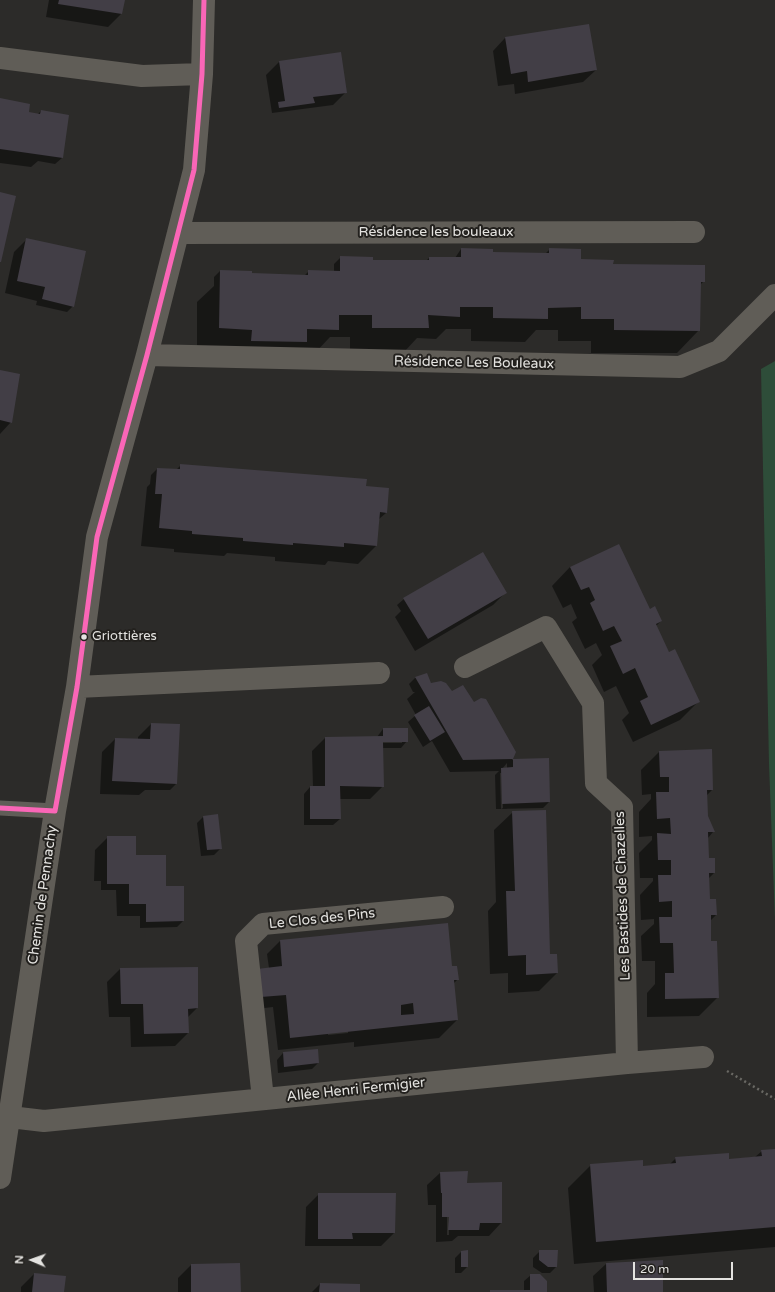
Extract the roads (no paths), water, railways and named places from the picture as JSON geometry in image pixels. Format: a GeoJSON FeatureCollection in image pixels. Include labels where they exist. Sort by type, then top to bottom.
{"type":"FeatureCollection","features":[{"type":"Feature","properties":{"kind":"street","name":"Chemin de Pennachy"},"geometry":{"type":"LineString","coordinates":[[0,1178],[55,811],[77,687],[97,537],[147,356],[194,170],[202,74],[204,0]]}},
{"type":"Feature","properties":{"kind":"street"},"geometry":{"type":"LineString","coordinates":[[0,58],[142,76],[202,74]]}},
{"type":"Feature","properties":{"kind":"street","name":"Résidence les bouleaux"},"geometry":{"type":"LineString","coordinates":[[178,233],[694,232]]}},
{"type":"Feature","properties":{"kind":"street","name":"Résidence Les Bouleaux"},"geometry":{"type":"LineString","coordinates":[[147,356],[680,367],[719,351],[775,295]]}},
{"type":"Feature","properties":{"kind":"street","name":"Les Bastides de Chazelles"},"geometry":{"type":"LineString","coordinates":[[465,667],[546,627],[593,703],[596,783],[622,806],[627,1063]]}},
{"type":"Feature","properties":{"kind":"street"},"geometry":{"type":"LineString","coordinates":[[77,687],[379,673]]}},
{"type":"Feature","properties":{"kind":"street","name":"Le Clos des Pins"},"geometry":{"type":"LineString","coordinates":[[263,1100],[246,941],[263,924],[443,907]]}},
{"type":"Feature","properties":{"kind":"street","name":"Allée Henri Fermigier"},"geometry":{"type":"LineString","coordinates":[[10,1117],[44,1121],[627,1063],[703,1057]]}},
{"type":"Feature","properties":{"kind":"lane"},"geometry":{"type":"LineString","coordinates":[[0,808],[55,811]]}},
{"type":"Feature","properties":{"kind":"place","name":"Griottières"},"geometry":{"type":"Point","coordinates":[84,637]}}]}
